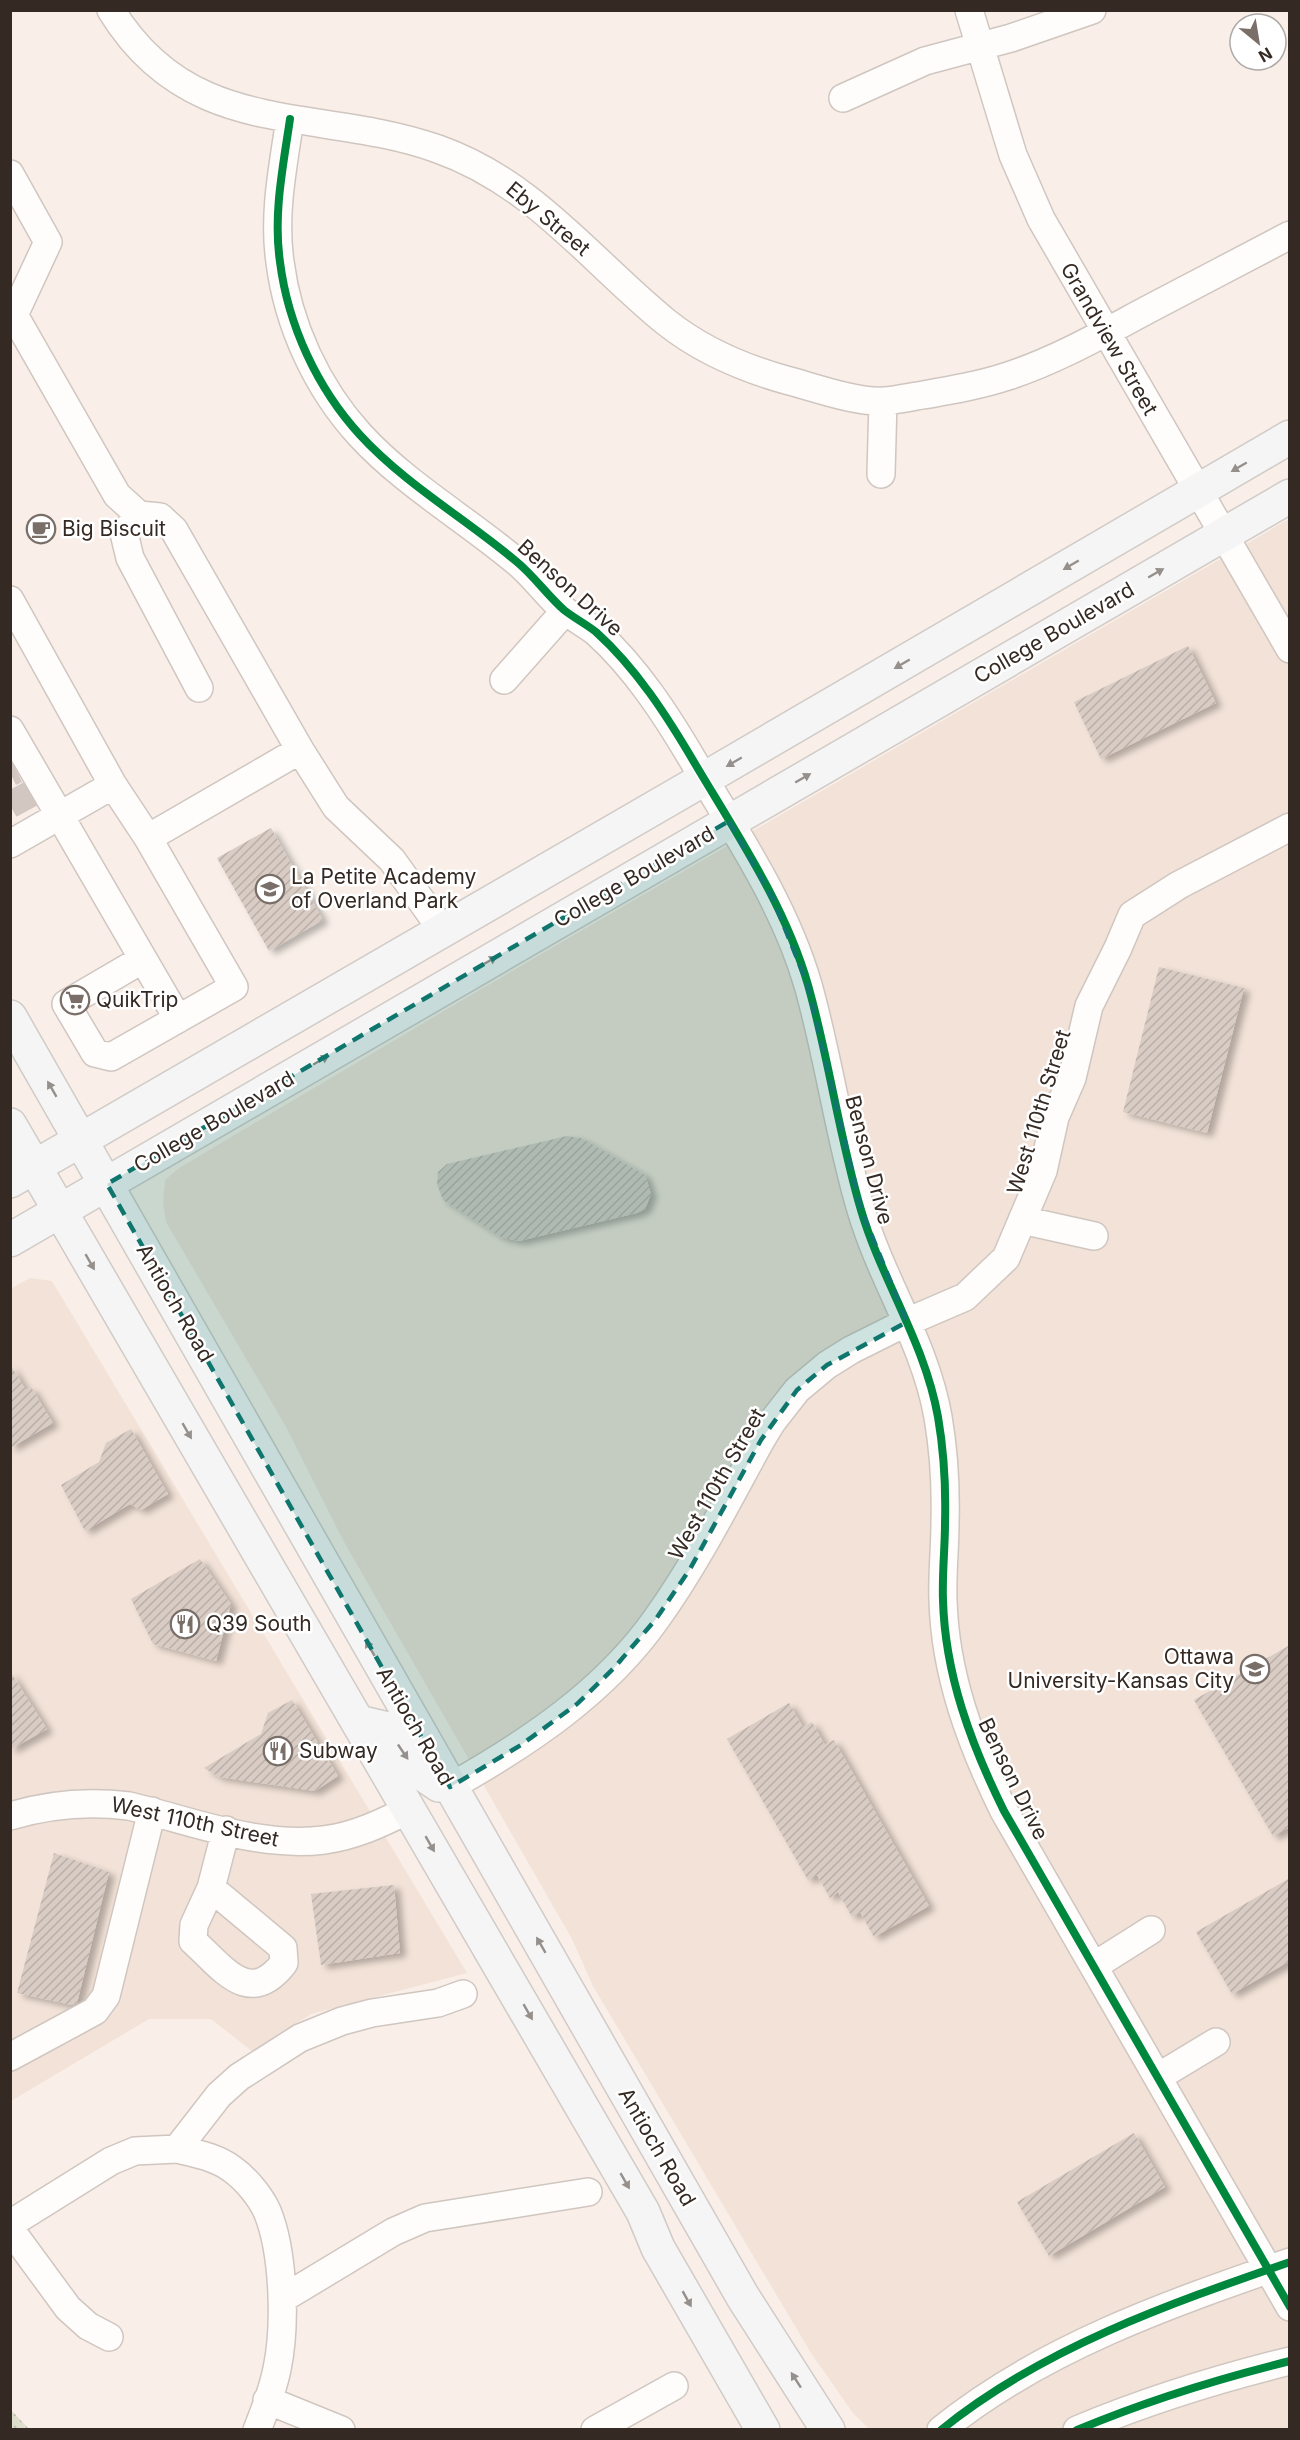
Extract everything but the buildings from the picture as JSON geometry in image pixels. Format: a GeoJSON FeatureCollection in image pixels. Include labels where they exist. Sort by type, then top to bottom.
{"type":"FeatureCollection","features":[{"type":"Feature","properties":{"kind":"main road"},"geometry":{"type":"LineString","coordinates":[[22,1174],[1290,437]]}},
{"type":"Feature","properties":{"kind":"main road","name":"College Boulevard"},"geometry":{"type":"LineString","coordinates":[[10,1240],[1290,496]]}},
{"type":"Feature","properties":{"kind":"main road","name":"Antioch Road"},"geometry":{"type":"LineString","coordinates":[[10,1017],[743,2297],[828,2430]]}},
{"type":"Feature","properties":{"kind":"main road","name":"Antioch Road"},"geometry":{"type":"LineString","coordinates":[[10,1125],[22,1174],[60,1211],[644,2212],[658,2248],[763,2430]]}},
{"type":"Feature","properties":{"kind":"main road"},"geometry":{"type":"LineString","coordinates":[[357,1721],[388,1729],[415,1769],[434,1782],[450,1787]]}},
{"type":"Feature","properties":{"kind":"main road"},"geometry":{"type":"LineString","coordinates":[[410,1809],[427,1811],[437,1817],[475,1869],[504,1881]]}},
{"type":"Feature","properties":{"kind":"street","name":"Eby Street"},"geometry":{"type":"LineString","coordinates":[[111,10],[142,50],[158,65],[190,88],[225,105],[254,113],[398,138],[439,149],[479,167],[522,192],[552,216],[629,292],[675,329],[714,353],[761,373],[859,400],[883,401],[960,389],[1008,376],[1053,358],[1290,235]]}},
{"type":"Feature","properties":{"kind":"street","name":"Grandview Street"},"geometry":{"type":"LineString","coordinates":[[969,10],[982,46],[1013,154],[1041,219],[1290,649]]}},
{"type":"Feature","properties":{"kind":"street"},"geometry":{"type":"LineString","coordinates":[[843,98],[925,61],[982,46],[1092,10]]}},
{"type":"Feature","properties":{"kind":"street","name":"Benson Drive"},"geometry":{"type":"LineString","coordinates":[[290,119],[278,203],[280,263],[290,311],[305,350],[331,399],[360,435],[394,468],[521,565],[565,611],[595,631],[646,688],[673,726],[729,821],[790,934],[804,973],[861,1209],[875,1251],[929,1378],[937,1414],[945,1465],[942,1596],[944,1627],[963,1716],[984,1769],[1004,1810],[1158,2077],[1279,2265],[1290,2307]]}},
{"type":"Feature","properties":{"kind":"street"},"geometry":{"type":"LineString","coordinates":[[10,174],[48,242],[14,315],[117,495],[139,515],[160,517],[174,530],[300,750],[336,807],[392,860],[443,931]]}},
{"type":"Feature","properties":{"kind":"street"},"geometry":{"type":"LineString","coordinates":[[881,474],[883,401]]}},
{"type":"Feature","properties":{"kind":"street"},"geometry":{"type":"LineString","coordinates":[[139,515],[124,533],[130,558],[199,688]]}},
{"type":"Feature","properties":{"kind":"street"},"geometry":{"type":"LineString","coordinates":[[10,600],[113,785],[148,838],[234,987],[111,1057],[95,1053],[66,1004],[143,959]]}},
{"type":"Feature","properties":{"kind":"street","name":"Benson Drive"},"geometry":{"type":"LineString","coordinates":[[504,680],[565,611]]}},
{"type":"Feature","properties":{"kind":"street"},"geometry":{"type":"LineString","coordinates":[[12,735],[23,766],[37,790],[60,816],[178,1019]]}},
{"type":"Feature","properties":{"kind":"street"},"geometry":{"type":"LineString","coordinates":[[148,838],[300,750]]}},
{"type":"Feature","properties":{"kind":"street"},"geometry":{"type":"LineString","coordinates":[[10,844],[113,785]]}},
{"type":"Feature","properties":{"kind":"street","name":"West 110th Street"},"geometry":{"type":"LineString","coordinates":[[450,1787],[521,1745],[577,1704],[614,1668],[656,1619],[690,1569],[761,1440],[797,1390],[827,1365],[851,1350],[907,1322],[965,1298],[1006,1258],[1043,1171],[1055,1117],[1072,1078],[1089,1006],[1132,915],[1179,885],[1290,827]]}},
{"type":"Feature","properties":{"kind":"street"},"geometry":{"type":"LineString","coordinates":[[1022,1220],[1094,1236]]}},
{"type":"Feature","properties":{"kind":"street","name":"West 110th Street"},"geometry":{"type":"LineString","coordinates":[[10,1816],[32,1809],[86,1803],[119,1805],[225,1830],[288,1841],[326,1839],[375,1827],[410,1809]]}},
{"type":"Feature","properties":{"kind":"street"},"geometry":{"type":"LineString","coordinates":[[10,2057],[95,2011],[106,1996],[152,1811]]}},
{"type":"Feature","properties":{"kind":"street"},"geometry":{"type":"LineString","coordinates":[[211,1888],[225,1830]]}},
{"type":"Feature","properties":{"kind":"street"},"geometry":{"type":"LineString","coordinates":[[1094,1966],[1152,1930]]}},
{"type":"Feature","properties":{"kind":"street"},"geometry":{"type":"LineString","coordinates":[[177,2149],[219,2095],[239,2077],[300,2038],[342,2021],[372,2013],[438,2003],[463,1994]]}},
{"type":"Feature","properties":{"kind":"street"},"geometry":{"type":"LineString","coordinates":[[1158,2077],[1216,2042]]}},
{"type":"Feature","properties":{"kind":"street"},"geometry":{"type":"LineString","coordinates":[[10,2224],[111,2161],[135,2151],[177,2149],[214,2158],[234,2170],[252,2188],[266,2209],[275,2233],[282,2299],[277,2369],[257,2430]]}},
{"type":"Feature","properties":{"kind":"street"},"geometry":{"type":"LineString","coordinates":[[282,2299],[393,2232],[425,2218],[588,2192]]}},
{"type":"Feature","properties":{"kind":"street"},"geometry":{"type":"LineString","coordinates":[[10,2229],[68,2308],[88,2326],[109,2337]]}},
{"type":"Feature","properties":{"kind":"street"},"geometry":{"type":"LineString","coordinates":[[941,2430],[996,2391],[1090,2339],[1201,2293],[1279,2265]]}},
{"type":"Feature","properties":{"kind":"street"},"geometry":{"type":"LineString","coordinates":[[1077,2430],[1115,2413],[1290,2361]]}},
{"type":"Feature","properties":{"kind":"street"},"geometry":{"type":"LineString","coordinates":[[604,2428],[674,2386]]}},
{"type":"Feature","properties":{"kind":"street"},"geometry":{"type":"LineString","coordinates":[[267,2400],[341,2430]]}},
{"type":"Feature","properties":{"kind":"highlighted area"},"geometry":{"type":"Polygon","coordinates":[[[729,821],[773,899],[807,983],[861,1209],[907,1322],[827,1365],[797,1390],[761,1440],[690,1569],[656,1619],[614,1668],[577,1704],[521,1745],[450,1787],[107,1184],[729,821]]]}},
{"type":"Feature","properties":{"kind":"shaded area"},"geometry":{"type":"Polygon","coordinates":[[[1289,519],[1289,2429],[870,2430],[853,2413],[811,2353],[593,1986],[572,1939],[344,1542],[286,1427],[166,1222],[163,1203],[165,1180],[179,1168],[454,1005],[1289,519]]]}},
{"type":"Feature","properties":{"kind":"shaded area"},"geometry":{"type":"Polygon","coordinates":[[[30,1278],[52,1281],[467,1973],[311,2014],[252,2051],[211,2019],[149,2019],[11,2101],[10,1289],[30,1278]]]}},
{"type":"Feature","properties":{"kind":"green space"},"geometry":{"type":"Polygon","coordinates":[[[11,2410],[29,2429],[11,2429],[11,2410]]]}},
{"type":"Feature","properties":{"kind":"tunnel"},"geometry":{"type":"LineString","coordinates":[[10,773],[16,770]]}},
{"type":"Feature","properties":{"kind":"tunnel"},"geometry":{"type":"LineString","coordinates":[[10,805],[32,793]]}},
{"type":"Feature","properties":{"kind":"cycle path"},"geometry":{"type":"LineString","coordinates":[[290,119],[278,208],[280,262],[297,332],[330,397],[360,435],[378,453],[517,562],[564,610],[596,632],[624,661],[650,693],[684,745],[758,870],[786,926],[808,985],[861,1210],[932,1390],[940,1430],[944,1470],[945,1628],[954,1682],[971,1735],[1004,1811],[1290,2307]]}},
{"type":"Feature","properties":{"kind":"cycle path"},"geometry":{"type":"LineString","coordinates":[[941,2430],[980,2401],[1064,2352],[1153,2312],[1290,2262]]}},
{"type":"Feature","properties":{"kind":"cycle path"},"geometry":{"type":"LineString","coordinates":[[1077,2430],[1182,2391],[1290,2361]]}},
{"type":"Feature","properties":{"kind":"place","name":"Big Biscuit"},"geometry":{"type":"Point","coordinates":[41,529]}},
{"type":"Feature","properties":{"kind":"place","name":"La Petite Academy of Overland Park"},"geometry":{"type":"Point","coordinates":[270,889]}},
{"type":"Feature","properties":{"kind":"place","name":"QuikTrip"},"geometry":{"type":"Point","coordinates":[75,1000]}},
{"type":"Feature","properties":{"kind":"place","name":"Q39 South"},"geometry":{"type":"Point","coordinates":[185,1624]}},
{"type":"Feature","properties":{"kind":"place","name":"Ottawa University-Kansas City"},"geometry":{"type":"Point","coordinates":[1255,1669]}},
{"type":"Feature","properties":{"kind":"place","name":"Subway"},"geometry":{"type":"Point","coordinates":[278,1751]}}]}
